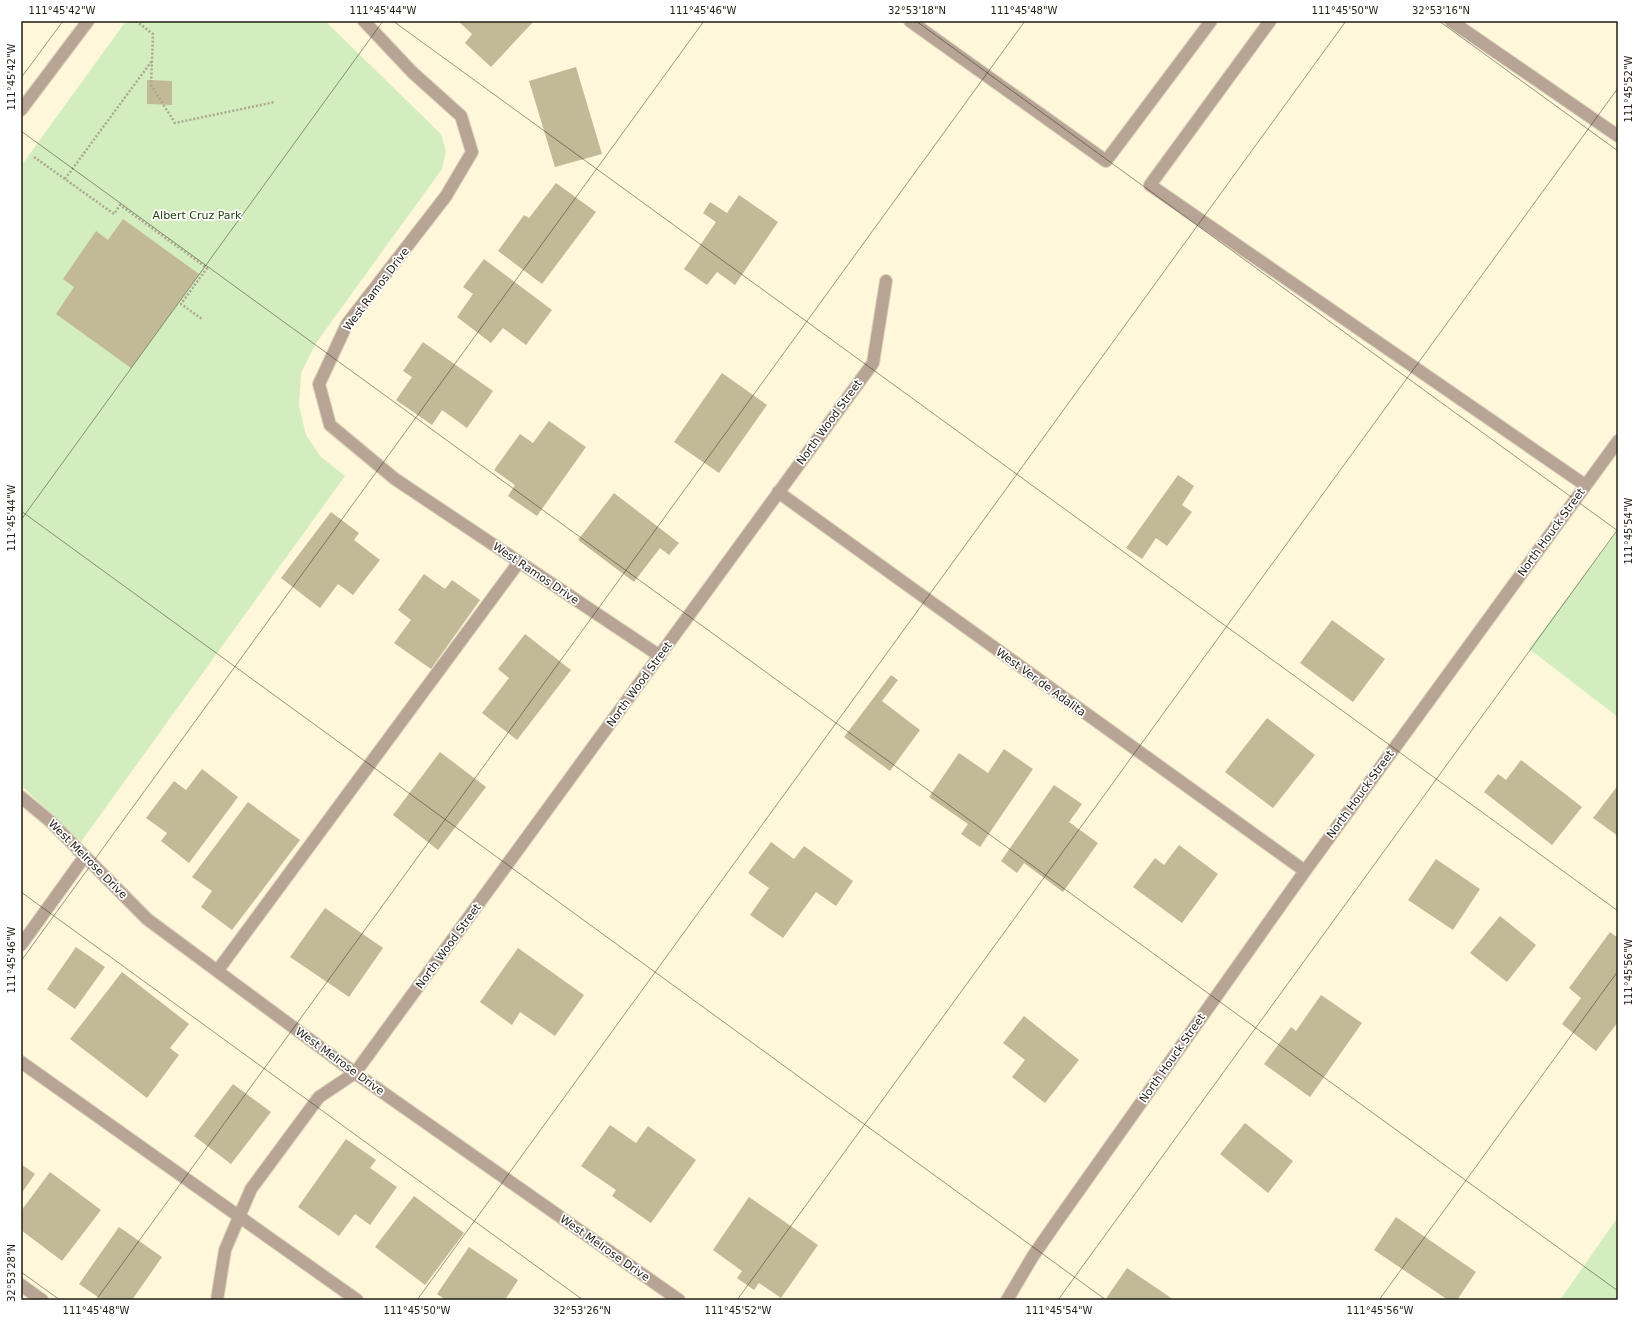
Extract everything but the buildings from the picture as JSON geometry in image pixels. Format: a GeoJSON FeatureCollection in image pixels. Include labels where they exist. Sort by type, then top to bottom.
{"type":"FeatureCollection","features":[{"type":"Feature","properties":{"kind":"street"},"geometry":{"type":"LineString","coordinates":[[21,110],[88,21]]}},
{"type":"Feature","properties":{"kind":"street","name":"West Ramos Drive"},"geometry":{"type":"LineString","coordinates":[[364,21],[412,72],[461,116],[472,152],[446,196],[347,324],[319,384],[330,425],[395,479],[660,656]]}},
{"type":"Feature","properties":{"kind":"street"},"geometry":{"type":"LineString","coordinates":[[910,21],[1106,160],[1211,21]]}},
{"type":"Feature","properties":{"kind":"street"},"geometry":{"type":"LineString","coordinates":[[1270,21],[1150,185],[1585,485]]}},
{"type":"Feature","properties":{"kind":"street"},"geometry":{"type":"LineString","coordinates":[[1451,21],[1618,136]]}},
{"type":"Feature","properties":{"kind":"street","name":"North Wood Street"},"geometry":{"type":"LineString","coordinates":[[356,1073],[873,363],[886,281]]}},
{"type":"Feature","properties":{"kind":"street","name":"North Houck Street"},"geometry":{"type":"LineString","coordinates":[[1007,1300],[1033,1256],[1106,1150],[1304,871],[1618,441]]}},
{"type":"Feature","properties":{"kind":"street","name":"West Ver de Adalita"},"geometry":{"type":"LineString","coordinates":[[778,492],[1304,871]]}},
{"type":"Feature","properties":{"kind":"street"},"geometry":{"type":"LineString","coordinates":[[218,970],[519,562]]}},
{"type":"Feature","properties":{"kind":"street","name":"West Melrose Drive"},"geometry":{"type":"LineString","coordinates":[[21,798],[51,822],[147,919],[356,1073],[679,1300]]}},
{"type":"Feature","properties":{"kind":"street"},"geometry":{"type":"LineString","coordinates":[[21,945],[85,856]]}},
{"type":"Feature","properties":{"kind":"street"},"geometry":{"type":"LineString","coordinates":[[21,1062],[357,1300]]}},
{"type":"Feature","properties":{"kind":"street"},"geometry":{"type":"LineString","coordinates":[[217,1300],[225,1250],[251,1189],[319,1097],[356,1073]]}},
{"type":"Feature","properties":{"kind":"street"},"geometry":{"type":"LineString","coordinates":[[21,1285],[42,1300]]}},
{"type":"Feature","properties":{"kind":"path"},"geometry":{"type":"LineString","coordinates":[[136,21],[153,34],[150,85],[176,123],[275,102]]}},
{"type":"Feature","properties":{"kind":"path"},"geometry":{"type":"LineString","coordinates":[[65,179],[152,62]]}},
{"type":"Feature","properties":{"kind":"path"},"geometry":{"type":"LineString","coordinates":[[34,157],[114,214],[120,206],[207,268],[182,304],[202,319]]}},
{"type":"Feature","properties":{"kind":"green space","name":"Albert Cruz Park"},"geometry":{"type":"Polygon","coordinates":[[[126,21],[325,21],[441,134],[446,151],[442,169],[316,343],[301,373],[299,406],[306,435],[321,457],[345,476],[80,843],[21,785],[21,166],[126,21]]]}},
{"type":"Feature","properties":{"kind":"green space"},"geometry":{"type":"Polygon","coordinates":[[[1618,530],[1618,717],[1529,649],[1618,530]]]}},
{"type":"Feature","properties":{"kind":"green space"},"geometry":{"type":"Polygon","coordinates":[[[1618,1217],[1618,1300],[1560,1300],[1618,1217]]]}}]}
